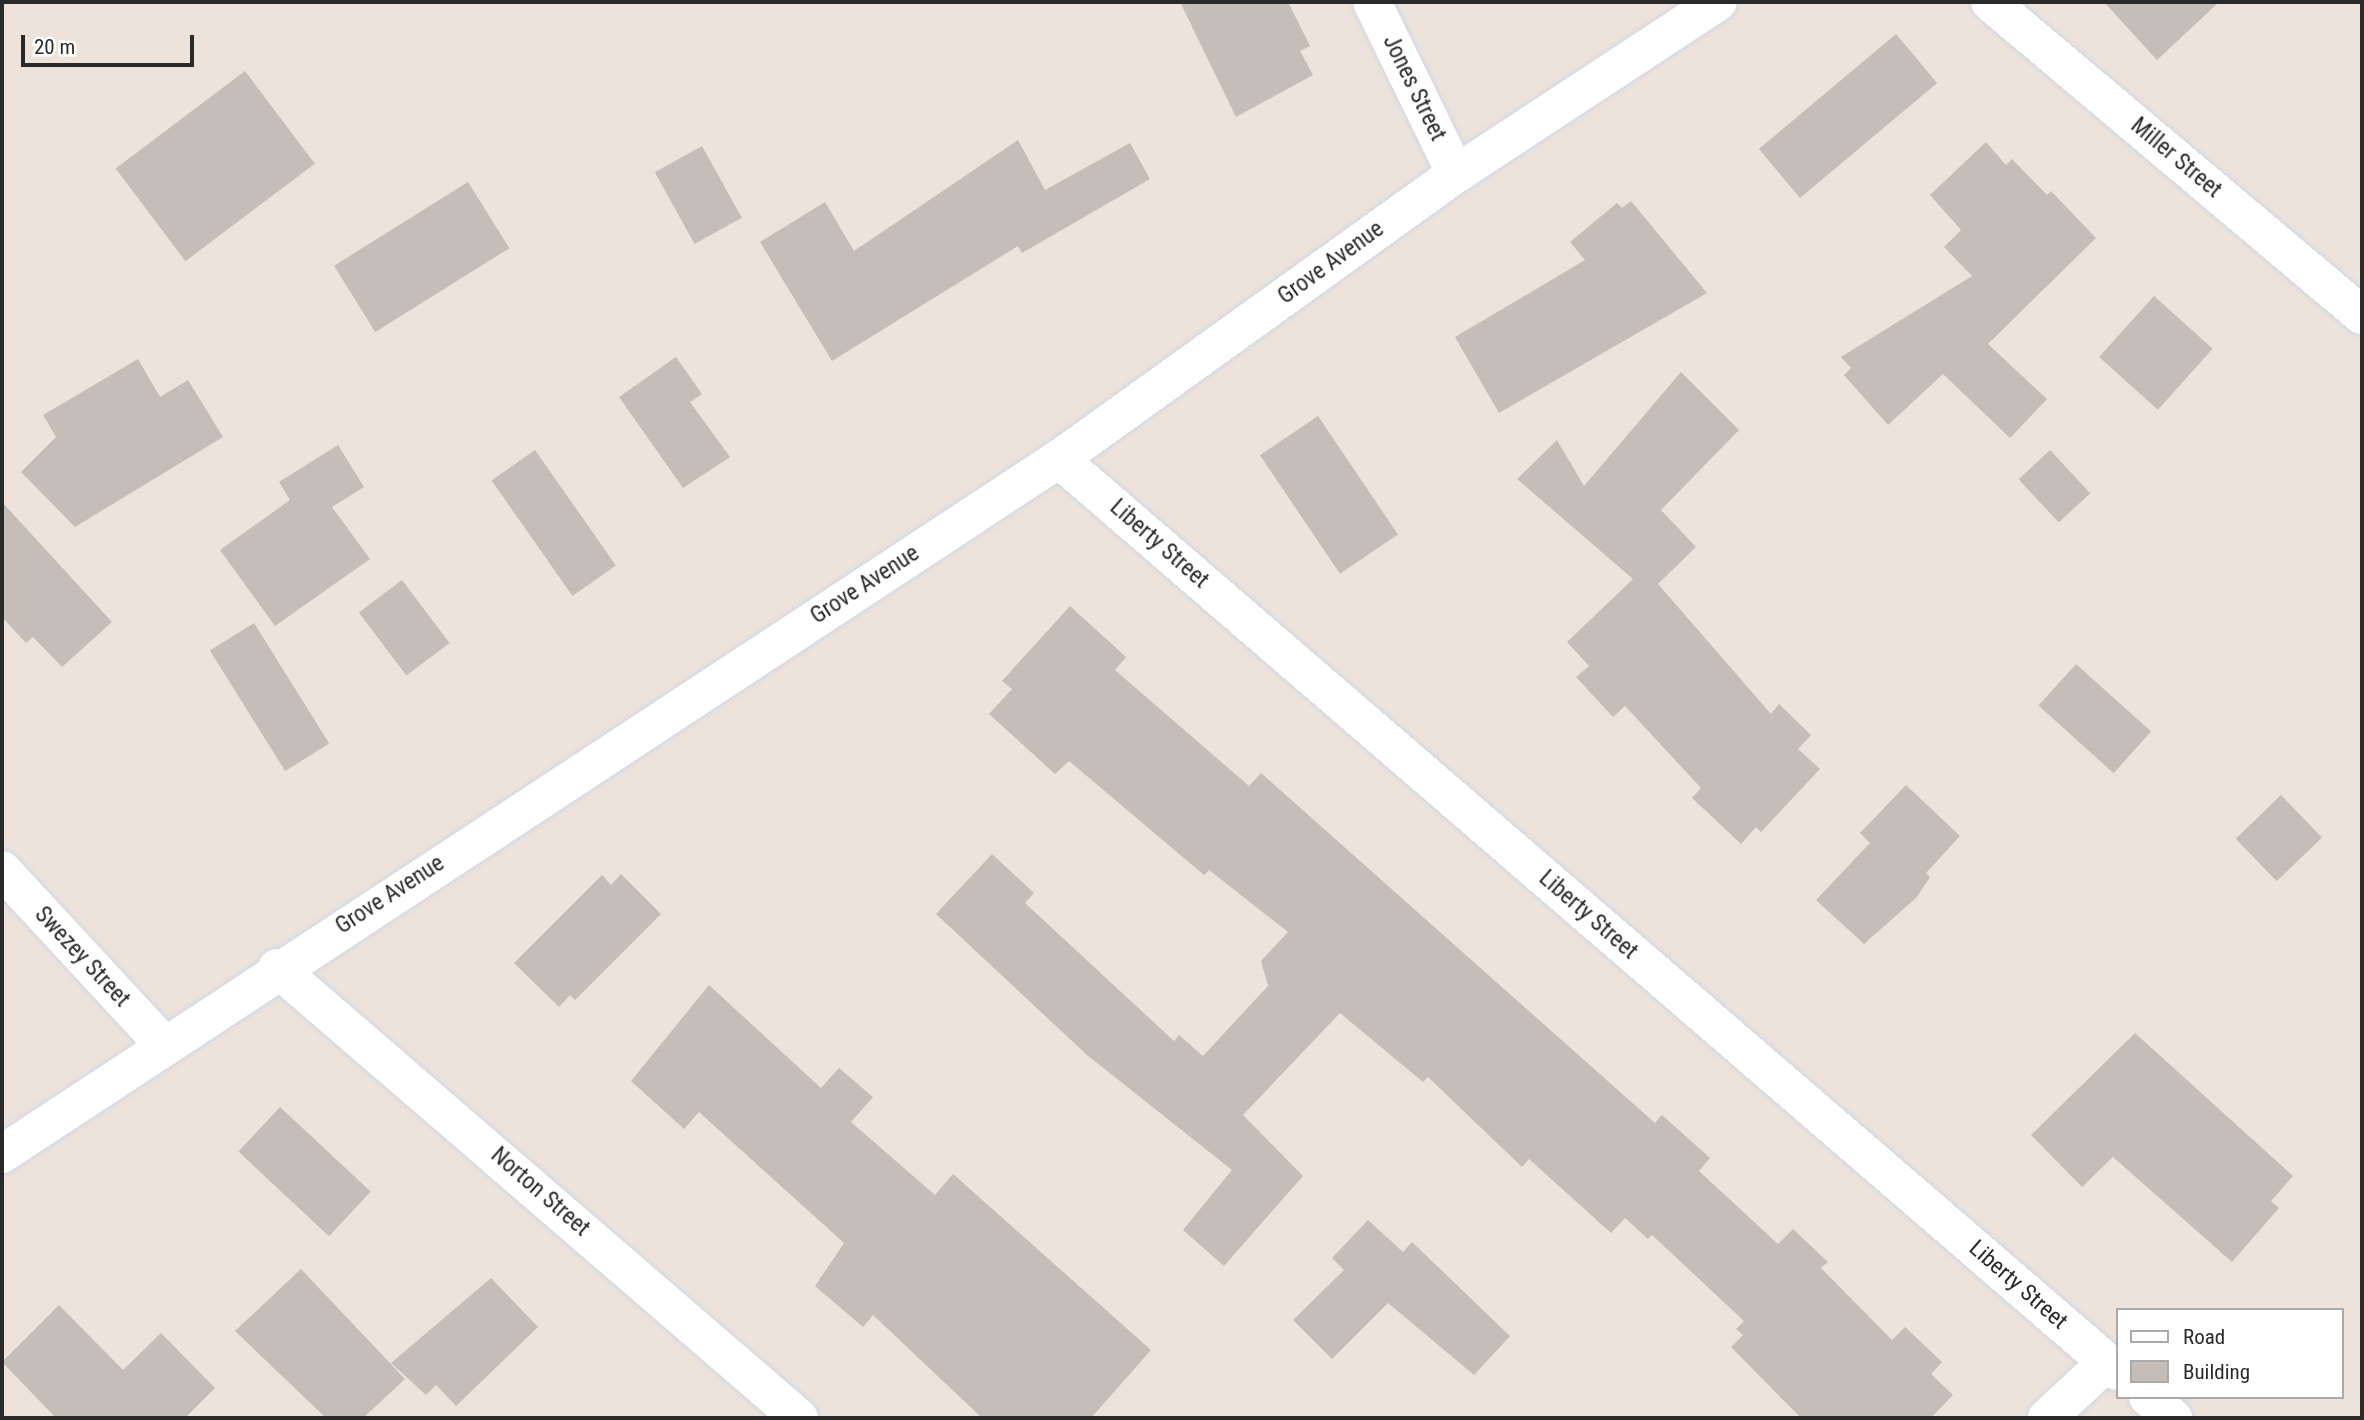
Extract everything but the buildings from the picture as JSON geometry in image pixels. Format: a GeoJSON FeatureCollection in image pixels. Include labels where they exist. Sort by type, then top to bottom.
{"type":"FeatureCollection","features":[{"type":"Feature","properties":{"kind":"street","name":"Jones Street"},"geometry":{"type":"LineString","coordinates":[[1373,2],[1456,174]]}},
{"type":"Feature","properties":{"kind":"street","name":"Grove Avenue"},"geometry":{"type":"LineString","coordinates":[[2,1154],[278,968],[1059,459],[1456,174],[1718,2]]}},
{"type":"Feature","properties":{"kind":"street","name":"Miller Street"},"geometry":{"type":"LineString","coordinates":[[1990,2],[2362,315]]}},
{"type":"Feature","properties":{"kind":"street","name":"Liberty Street"},"geometry":{"type":"LineString","coordinates":[[1059,459],[2112,1366]]}},
{"type":"Feature","properties":{"kind":"street","name":"Swezey Street"},"geometry":{"type":"LineString","coordinates":[[2,870],[163,1044]]}},
{"type":"Feature","properties":{"kind":"street","name":"Norton Street"},"geometry":{"type":"LineString","coordinates":[[278,968],[799,1418]]}},
{"type":"Feature","properties":{"kind":"street"},"geometry":{"type":"LineString","coordinates":[[2046,1418],[2112,1366]]}},
{"type":"Feature","properties":{"kind":"street"},"geometry":{"type":"LineString","coordinates":[[2150,1399],[2173,1418]]}}]}
